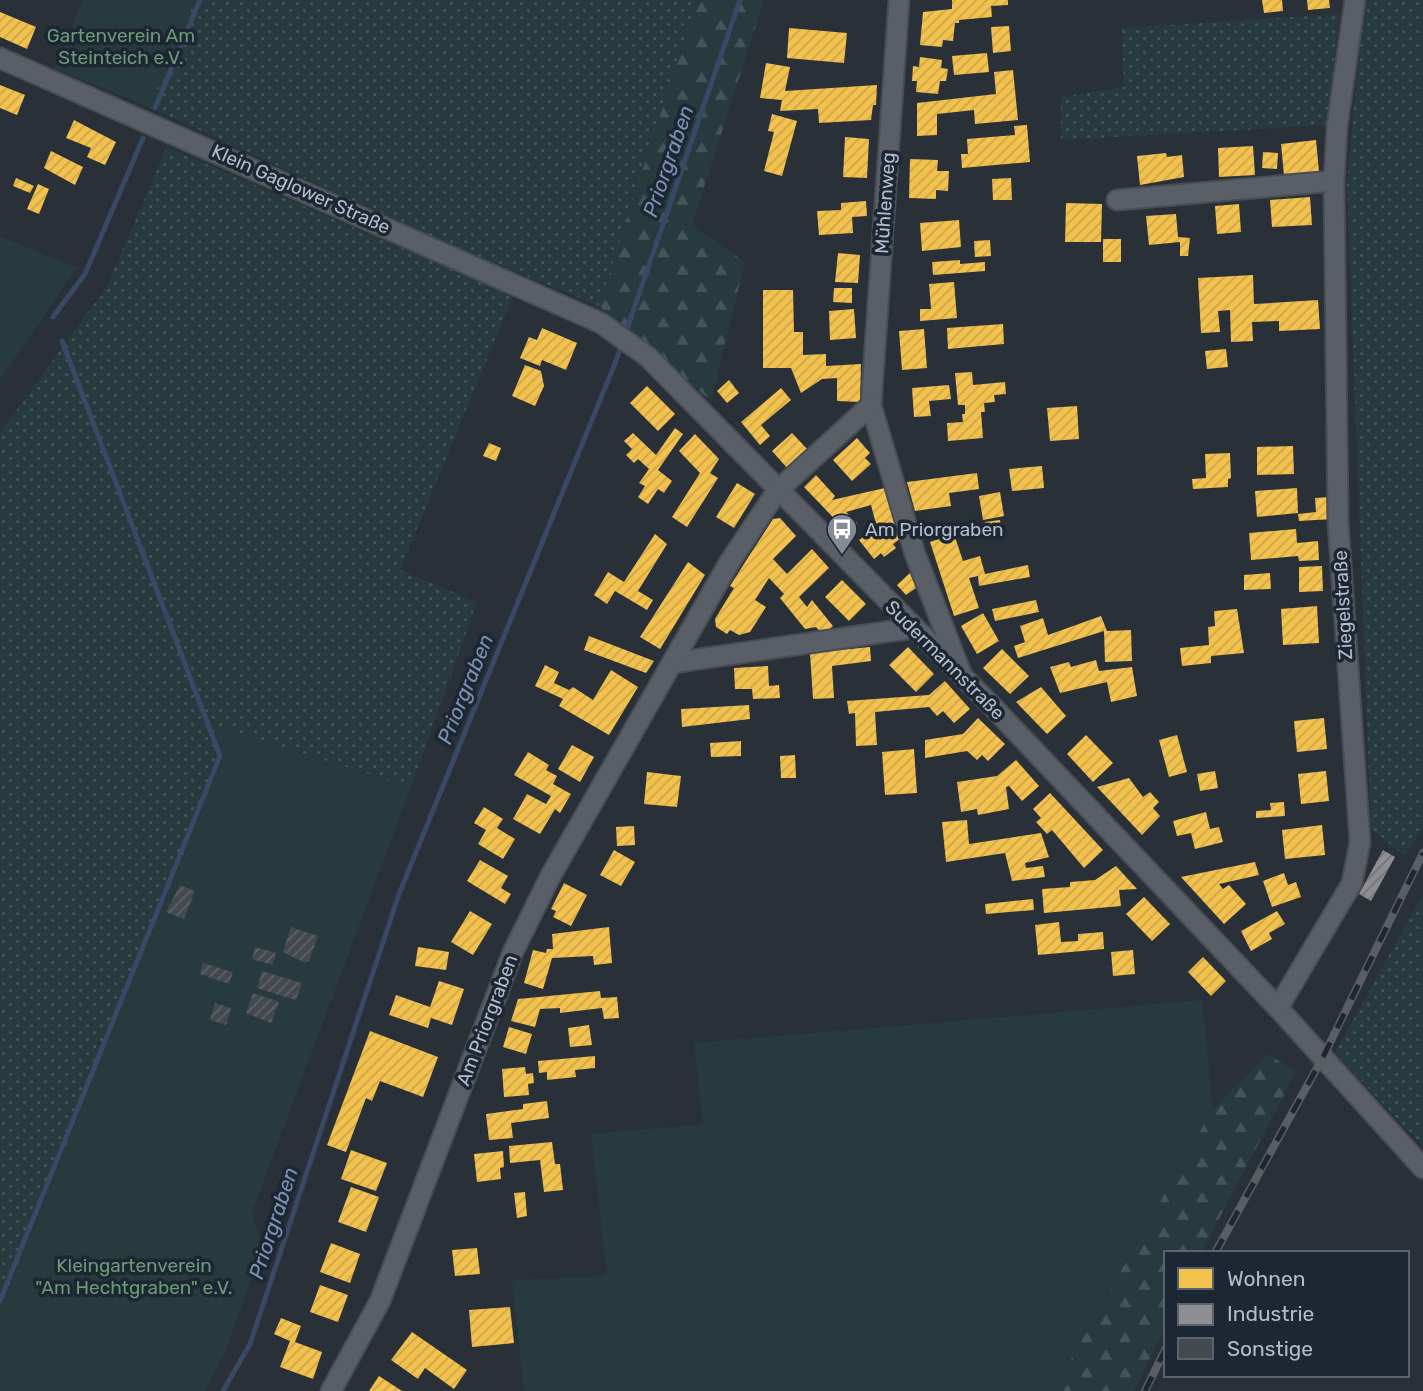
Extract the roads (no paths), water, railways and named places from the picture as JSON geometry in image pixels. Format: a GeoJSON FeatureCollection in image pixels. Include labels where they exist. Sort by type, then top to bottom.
{"type":"FeatureCollection","features":[{"type":"Feature","properties":{"kind":"street","name":"Mühlenweg"},"geometry":{"type":"LineString","coordinates":[[899,0],[871,405],[915,554],[963,680]]}},
{"type":"Feature","properties":{"kind":"street","name":"Ziegelstraße"},"geometry":{"type":"LineString","coordinates":[[1279,1009],[1352,883],[1360,842],[1338,522],[1334,181],[1337,128],[1355,0]]}},
{"type":"Feature","properties":{"kind":"street","name":"Klein Gaglower Straße"},"geometry":{"type":"LineString","coordinates":[[0,58],[601,323]]}},
{"type":"Feature","properties":{"kind":"street"},"geometry":{"type":"LineString","coordinates":[[1117,200],[1334,181]]}},
{"type":"Feature","properties":{"kind":"street","name":"Sudermannstraße"},"geometry":{"type":"LineString","coordinates":[[601,323],[648,357],[913,628],[1279,1009],[1423,1168]]}},
{"type":"Feature","properties":{"kind":"street"},"geometry":{"type":"LineString","coordinates":[[777,491],[871,405]]}},
{"type":"Feature","properties":{"kind":"street","name":"Am Priorgraben"},"geometry":{"type":"LineString","coordinates":[[331,1391],[380,1301],[513,952],[551,877],[729,563],[777,491]]}},
{"type":"Feature","properties":{"kind":"street"},"geometry":{"type":"LineString","coordinates":[[672,663],[913,628]]}},
{"type":"Feature","properties":{"kind":"waterway"},"geometry":{"type":"LineString","coordinates":[[155,108],[200,0]]}},
{"type":"Feature","properties":{"kind":"waterway","name":"Priorgraben"},"geometry":{"type":"LineString","coordinates":[[223,1391],[250,1344],[399,894],[616,361],[740,0]]}},
{"type":"Feature","properties":{"kind":"waterway"},"geometry":{"type":"LineString","coordinates":[[53,317],[85,274],[143,138]]}},
{"type":"Feature","properties":{"kind":"waterway"},"geometry":{"type":"LineString","coordinates":[[0,1301],[220,756],[62,341]]}},
{"type":"Feature","properties":{"kind":"railway"},"geometry":{"type":"LineString","coordinates":[[1216,1251],[1323,1057],[1423,853]]}},
{"type":"Feature","properties":{"kind":"railway"},"geometry":{"type":"LineString","coordinates":[[1145,1391],[1164,1352]]}},
{"type":"Feature","properties":{"kind":"place","name":"Am Priorgraben"},"geometry":{"type":"Point","coordinates":[842,556]}},
{"type":"Feature","properties":{"kind":"park label","name":"Gartenverein Am Steinteich e.V."},"geometry":{"type":"Point","coordinates":[121,46]}},
{"type":"Feature","properties":{"kind":"park label","name":"Kleingartenverein \"Am Hechtgraben\" e.V."},"geometry":{"type":"Point","coordinates":[134,1276]}}]}
